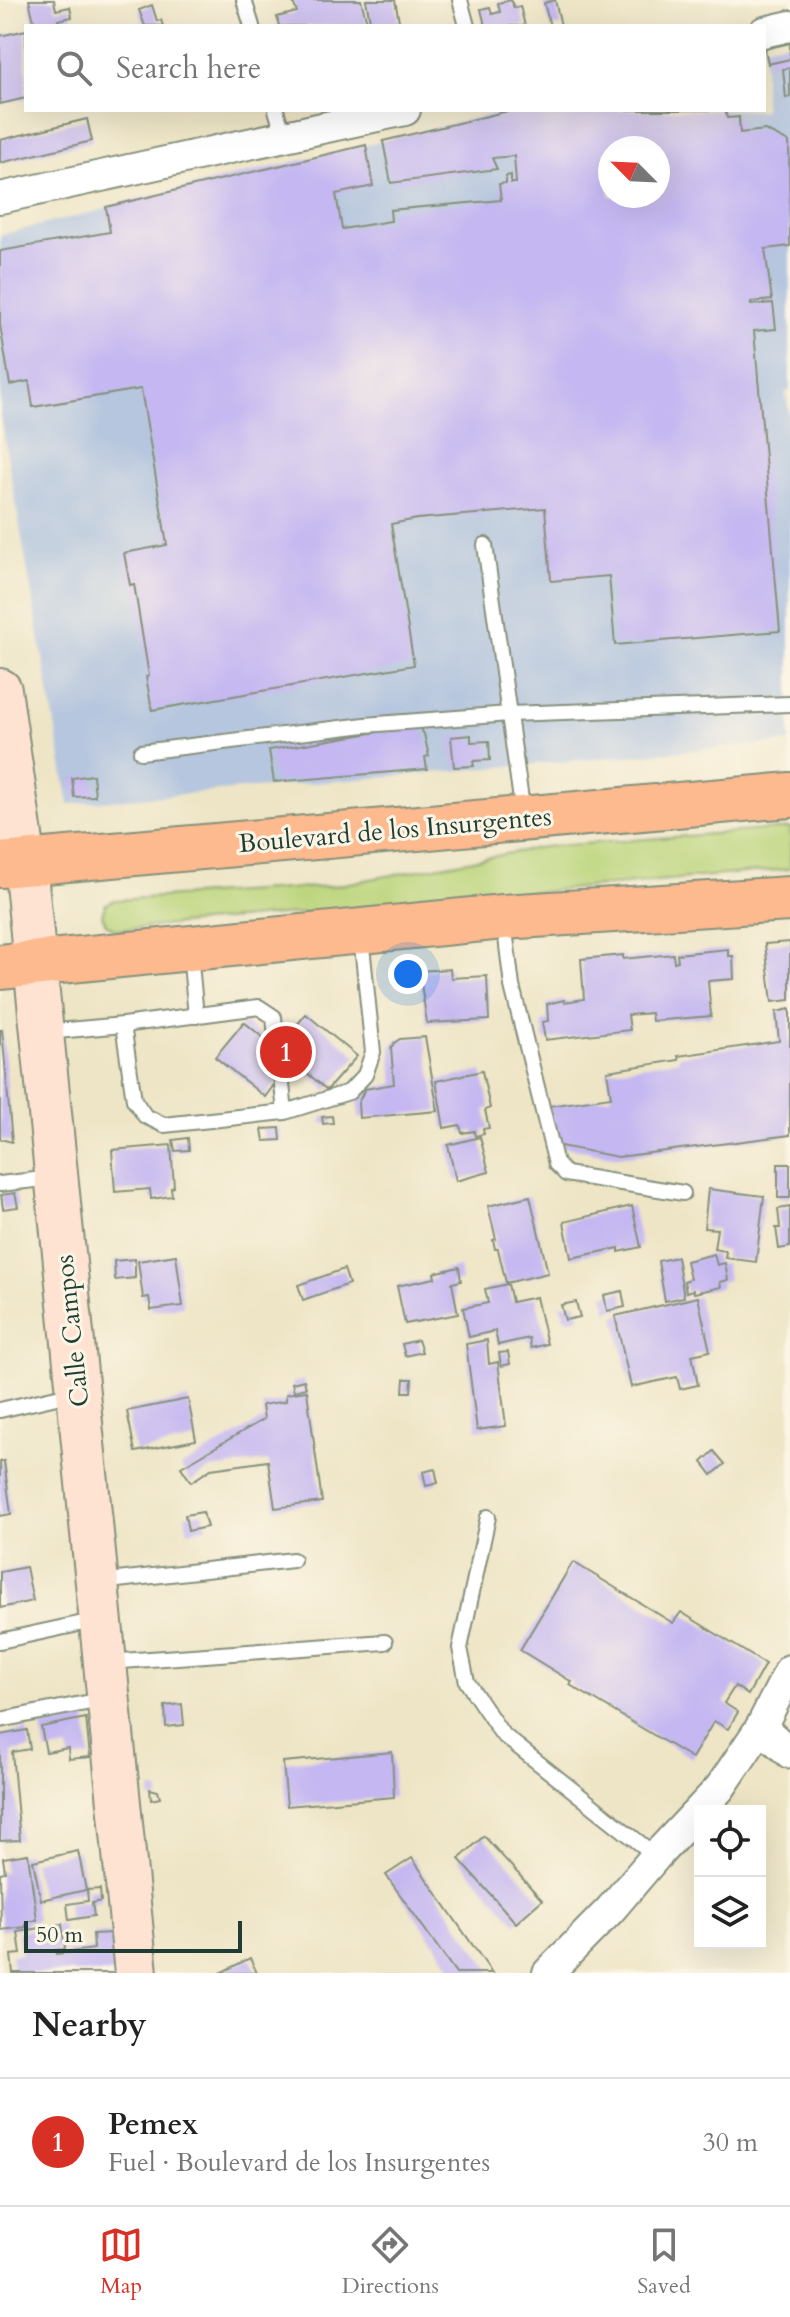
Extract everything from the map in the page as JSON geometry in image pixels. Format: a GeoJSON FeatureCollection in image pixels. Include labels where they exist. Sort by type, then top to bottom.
{"type":"FeatureCollection","features":[{"type":"Feature","properties":{"kind":"main road","name":"Boulevard de los Insurgentes"},"geometry":{"type":"LineString","coordinates":[[12,864],[790,795]]}},
{"type":"Feature","properties":{"kind":"main road"},"geometry":{"type":"LineString","coordinates":[[18,966],[503,917],[790,899]]}},
{"type":"Feature","properties":{"kind":"street"},"geometry":{"type":"LineString","coordinates":[[766,32],[790,26]]}},
{"type":"Feature","properties":{"kind":"street"},"geometry":{"type":"LineString","coordinates":[[0,198],[280,123],[386,112]]}},
{"type":"Feature","properties":{"kind":"street","name":"Calle Campos"},"geometry":{"type":"LineString","coordinates":[[1,703],[18,966],[42,1032],[136,1973]]}},
{"type":"Feature","properties":{"kind":"street"},"geometry":{"type":"LineString","coordinates":[[548,1973],[610,1910],[720,1788],[761,1727],[790,1670]]}},
{"type":"Feature","properties":{"kind":"street"},"geometry":{"type":"LineString","coordinates":[[761,1727],[790,1753]]}},
{"type":"Feature","properties":{"kind":"lane"},"geometry":{"type":"LineString","coordinates":[[244,0],[251,24]]}},
{"type":"Feature","properties":{"kind":"lane"},"geometry":{"type":"LineString","coordinates":[[460,0],[466,24]]}},
{"type":"Feature","properties":{"kind":"lane"},"geometry":{"type":"LineString","coordinates":[[485,545],[524,818]]}},
{"type":"Feature","properties":{"kind":"lane"},"geometry":{"type":"LineString","coordinates":[[141,752],[365,725],[509,714],[790,704]]}},
{"type":"Feature","properties":{"kind":"lane"},"geometry":{"type":"LineString","coordinates":[[503,917],[512,986],[556,1164],[566,1174],[683,1193]]}},
{"type":"Feature","properties":{"kind":"lane"},"geometry":{"type":"LineString","coordinates":[[123,1025],[134,1100],[145,1116],[164,1125],[285,1112],[349,1092],[365,1075],[373,1052],[360,932]]}},
{"type":"Feature","properties":{"kind":"lane"},"geometry":{"type":"LineString","coordinates":[[189,949],[196,1016]]}},
{"type":"Feature","properties":{"kind":"lane"},"geometry":{"type":"LineString","coordinates":[[42,1032],[259,1007],[274,1017],[277,1048]]}},
{"type":"Feature","properties":{"kind":"lane"},"geometry":{"type":"LineString","coordinates":[[281,1075],[285,1112]]}},
{"type":"Feature","properties":{"kind":"lane"},"geometry":{"type":"LineString","coordinates":[[0,1184],[57,1177]]}},
{"type":"Feature","properties":{"kind":"lane"},"geometry":{"type":"LineString","coordinates":[[0,1410],[79,1392]]}},
{"type":"Feature","properties":{"kind":"lane"},"geometry":{"type":"LineString","coordinates":[[488,1517],[460,1648],[467,1682],[502,1734],[656,1856]]}},
{"type":"Feature","properties":{"kind":"lane"},"geometry":{"type":"LineString","coordinates":[[0,1641],[97,1602],[293,1560]]}},
{"type":"Feature","properties":{"kind":"lane"},"geometry":{"type":"LineString","coordinates":[[0,1720],[105,1680],[385,1642]]}},
{"type":"Feature","properties":{"kind":"shaded area"},"geometry":{"type":"Polygon","coordinates":[[[790,41],[790,391],[785,392],[790,417],[790,742],[69,804],[0,415],[0,235],[500,112],[766,112],[766,47],[790,41]]]}},
{"type":"Feature","properties":{"kind":"green space"},"geometry":{"type":"Polygon","coordinates":[[[790,828],[790,869],[116,930],[106,924],[102,915],[105,905],[114,900],[333,886],[543,847],[790,828]]]}},
{"type":"Feature","properties":{"kind":"building"},"geometry":{"type":"Polygon","coordinates":[[[29,0],[54,0],[56,10],[70,7],[72,17],[58,20],[59,24],[35,24],[29,0]]]}},
{"type":"Feature","properties":{"kind":"building"},"geometry":{"type":"Polygon","coordinates":[[[292,0],[361,0],[367,24],[279,24],[277,17],[297,12],[292,0]]]}},
{"type":"Feature","properties":{"kind":"building"},"geometry":{"type":"Polygon","coordinates":[[[366,0],[395,0],[400,24],[371,24],[366,0]]]}},
{"type":"Feature","properties":{"kind":"building"},"geometry":{"type":"Polygon","coordinates":[[[511,0],[514,8],[520,6],[524,24],[485,24],[481,9],[490,7],[492,14],[500,12],[498,3],[511,0]]]}},
{"type":"Feature","properties":{"kind":"building"},"geometry":{"type":"Polygon","coordinates":[[[555,0],[561,24],[549,24],[544,3],[555,0]]]}},
{"type":"Feature","properties":{"kind":"building"},"geometry":{"type":"Polygon","coordinates":[[[152,5],[157,21],[161,20],[162,24],[144,24],[139,10],[152,5]]]}},
{"type":"Feature","properties":{"kind":"building"},"geometry":{"type":"Polygon","coordinates":[[[24,30],[24,98],[0,104],[0,36],[24,30]]]}},
{"type":"Feature","properties":{"kind":"building"},"geometry":{"type":"Polygon","coordinates":[[[790,43],[790,59],[768,64],[766,49],[790,43]]]}},
{"type":"Feature","properties":{"kind":"building"},"geometry":{"type":"Polygon","coordinates":[[[790,68],[790,97],[786,98],[783,69],[790,68]]]}},
{"type":"Feature","properties":{"kind":"building"},"geometry":{"type":"Polygon","coordinates":[[[504,112],[726,112],[727,118],[739,117],[740,133],[765,130],[789,142],[790,246],[765,249],[772,300],[751,302],[751,305],[773,303],[776,329],[754,331],[780,631],[615,645],[609,576],[551,581],[545,508],[417,519],[391,524],[414,665],[152,710],[134,584],[130,585],[124,553],[167,545],[141,389],[33,407],[29,381],[10,385],[0,325],[0,251],[110,232],[106,207],[366,145],[373,186],[336,194],[342,229],[391,221],[390,210],[501,200],[499,184],[506,183],[506,176],[511,175],[511,183],[516,183],[514,156],[492,158],[497,169],[391,183],[383,141],[504,112]]]}},
{"type":"Feature","properties":{"kind":"building"},"geometry":{"type":"Polygon","coordinates":[[[87,119],[92,141],[0,163],[0,140],[87,119]]]}},
{"type":"Feature","properties":{"kind":"building"},"geometry":{"type":"Polygon","coordinates":[[[414,726],[424,734],[429,756],[425,757],[427,769],[274,782],[269,750],[414,726]]]}},
{"type":"Feature","properties":{"kind":"building"},"geometry":{"type":"Polygon","coordinates":[[[471,735],[471,742],[489,741],[490,760],[473,761],[474,766],[454,767],[451,737],[471,735]]]}},
{"type":"Feature","properties":{"kind":"building"},"geometry":{"type":"Polygon","coordinates":[[[93,775],[95,796],[74,797],[72,778],[93,775]]]}},
{"type":"Feature","properties":{"kind":"building"},"geometry":{"type":"Polygon","coordinates":[[[790,942],[790,1000],[772,1002],[765,944],[790,942]]]}},
{"type":"Feature","properties":{"kind":"building"},"geometry":{"type":"Polygon","coordinates":[[[728,949],[728,956],[733,956],[734,979],[708,981],[711,1016],[652,1021],[651,1013],[628,1015],[630,1030],[545,1040],[542,1022],[548,1021],[547,1004],[584,999],[581,959],[673,954],[674,962],[678,961],[677,954],[728,949]]]}},
{"type":"Feature","properties":{"kind":"building"},"geometry":{"type":"Polygon","coordinates":[[[450,969],[451,978],[487,976],[489,1020],[427,1023],[419,971],[450,969]]]}},
{"type":"Feature","properties":{"kind":"building"},"geometry":{"type":"Polygon","coordinates":[[[790,1009],[790,1135],[618,1157],[555,1145],[549,1106],[611,1097],[607,1071],[679,1060],[678,1056],[779,1041],[776,1012],[790,1009]]]}},
{"type":"Feature","properties":{"kind":"building"},"geometry":{"type":"Polygon","coordinates":[[[306,1014],[357,1056],[327,1090],[292,1060],[265,1097],[215,1057],[244,1022],[277,1049],[306,1014]]]}},
{"type":"Feature","properties":{"kind":"building"},"geometry":{"type":"Polygon","coordinates":[[[2,1030],[12,1142],[0,1139],[2,1030]]]}},
{"type":"Feature","properties":{"kind":"building"},"geometry":{"type":"Polygon","coordinates":[[[425,1037],[438,1111],[359,1118],[358,1103],[365,1089],[394,1084],[391,1048],[394,1043],[400,1039],[425,1037]]]}},
{"type":"Feature","properties":{"kind":"building"},"geometry":{"type":"Polygon","coordinates":[[[482,1071],[490,1108],[485,1110],[489,1128],[483,1129],[484,1134],[475,1136],[474,1131],[462,1133],[460,1125],[444,1128],[436,1081],[482,1071]]]}},
{"type":"Feature","properties":{"kind":"building"},"geometry":{"type":"Polygon","coordinates":[[[332,1116],[333,1123],[323,1124],[322,1117],[332,1116]]]}},
{"type":"Feature","properties":{"kind":"building"},"geometry":{"type":"Polygon","coordinates":[[[280,1128],[281,1140],[264,1141],[262,1129],[280,1128]]]}},
{"type":"Feature","properties":{"kind":"building"},"geometry":{"type":"Polygon","coordinates":[[[480,1137],[489,1172],[456,1181],[448,1145],[480,1137]]]}},
{"type":"Feature","properties":{"kind":"building"},"geometry":{"type":"Polygon","coordinates":[[[188,1138],[189,1150],[175,1151],[173,1140],[188,1138]]]}},
{"type":"Feature","properties":{"kind":"building"},"geometry":{"type":"Polygon","coordinates":[[[171,1145],[172,1196],[151,1199],[150,1189],[115,1192],[112,1150],[171,1145]]]}},
{"type":"Feature","properties":{"kind":"building"},"geometry":{"type":"Polygon","coordinates":[[[778,1164],[790,1164],[790,1198],[778,1198],[778,1164]]]}},
{"type":"Feature","properties":{"kind":"building"},"geometry":{"type":"Polygon","coordinates":[[[708,1189],[764,1196],[756,1262],[725,1258],[726,1251],[714,1249],[717,1229],[704,1228],[708,1189]]]}},
{"type":"Feature","properties":{"kind":"building"},"geometry":{"type":"Polygon","coordinates":[[[15,1193],[18,1207],[3,1209],[1,1195],[15,1193]]]}},
{"type":"Feature","properties":{"kind":"building"},"geometry":{"type":"Polygon","coordinates":[[[530,1196],[548,1273],[506,1283],[498,1249],[495,1249],[493,1240],[496,1239],[488,1206],[530,1196]]]}},
{"type":"Feature","properties":{"kind":"building"},"geometry":{"type":"Polygon","coordinates":[[[632,1206],[641,1247],[619,1252],[619,1248],[571,1258],[564,1222],[632,1206]]]}},
{"type":"Feature","properties":{"kind":"building"},"geometry":{"type":"Polygon","coordinates":[[[790,1207],[790,1247],[779,1249],[776,1228],[780,1228],[778,1209],[790,1207]]]}},
{"type":"Feature","properties":{"kind":"building"},"geometry":{"type":"Polygon","coordinates":[[[714,1254],[717,1265],[725,1263],[728,1280],[720,1282],[721,1287],[686,1292],[684,1281],[690,1279],[686,1261],[714,1254]]]}},
{"type":"Feature","properties":{"kind":"building"},"geometry":{"type":"Polygon","coordinates":[[[176,1255],[183,1306],[151,1310],[149,1297],[143,1298],[138,1261],[176,1255]]]}},
{"type":"Feature","properties":{"kind":"building"},"geometry":{"type":"Polygon","coordinates":[[[677,1257],[684,1297],[665,1301],[658,1261],[677,1257]]]}},
{"type":"Feature","properties":{"kind":"building"},"geometry":{"type":"Polygon","coordinates":[[[135,1259],[135,1278],[115,1280],[114,1261],[135,1259]]]}},
{"type":"Feature","properties":{"kind":"building"},"geometry":{"type":"Polygon","coordinates":[[[459,1267],[461,1281],[452,1283],[458,1314],[405,1324],[397,1286],[435,1278],[434,1273],[459,1267]]]}},
{"type":"Feature","properties":{"kind":"building"},"geometry":{"type":"Polygon","coordinates":[[[344,1269],[349,1284],[303,1300],[298,1285],[344,1269]]]}},
{"type":"Feature","properties":{"kind":"building"},"geometry":{"type":"Polygon","coordinates":[[[508,1284],[512,1302],[536,1297],[547,1344],[531,1348],[529,1338],[498,1345],[495,1331],[469,1337],[463,1308],[488,1303],[485,1289],[508,1284]]]}},
{"type":"Feature","properties":{"kind":"building"},"geometry":{"type":"Polygon","coordinates":[[[622,1291],[625,1307],[607,1311],[604,1295],[622,1291]]]}},
{"type":"Feature","properties":{"kind":"building"},"geometry":{"type":"Polygon","coordinates":[[[698,1297],[710,1351],[692,1355],[698,1385],[680,1389],[677,1377],[631,1387],[615,1316],[698,1297]]]}},
{"type":"Feature","properties":{"kind":"building"},"geometry":{"type":"Polygon","coordinates":[[[576,1302],[580,1317],[565,1320],[561,1305],[576,1302]]]}},
{"type":"Feature","properties":{"kind":"building"},"geometry":{"type":"Polygon","coordinates":[[[418,1340],[422,1352],[405,1356],[402,1344],[418,1340]]]}},
{"type":"Feature","properties":{"kind":"building"},"geometry":{"type":"Polygon","coordinates":[[[487,1340],[489,1364],[498,1362],[506,1426],[477,1430],[466,1344],[487,1340]]]}},
{"type":"Feature","properties":{"kind":"building"},"geometry":{"type":"Polygon","coordinates":[[[508,1352],[510,1364],[501,1366],[499,1353],[508,1352]]]}},
{"type":"Feature","properties":{"kind":"building"},"geometry":{"type":"Polygon","coordinates":[[[404,1379],[412,1379],[411,1392],[403,1392],[404,1379]]]}},
{"type":"Feature","properties":{"kind":"building"},"geometry":{"type":"Polygon","coordinates":[[[304,1380],[306,1388],[294,1391],[292,1383],[304,1380]]]}},
{"type":"Feature","properties":{"kind":"building"},"geometry":{"type":"Polygon","coordinates":[[[307,1391],[322,1502],[275,1508],[268,1461],[211,1469],[191,1482],[181,1467],[264,1419],[262,1405],[286,1401],[286,1394],[307,1391]]]}},
{"type":"Feature","properties":{"kind":"building"},"geometry":{"type":"Polygon","coordinates":[[[188,1399],[196,1440],[135,1452],[127,1411],[188,1399]]]}},
{"type":"Feature","properties":{"kind":"building"},"geometry":{"type":"Polygon","coordinates":[[[714,1451],[725,1464],[712,1475],[702,1462],[714,1451]]]}},
{"type":"Feature","properties":{"kind":"building"},"geometry":{"type":"Polygon","coordinates":[[[4,1461],[11,1514],[0,1516],[0,1462],[4,1461]]]}},
{"type":"Feature","properties":{"kind":"building"},"geometry":{"type":"Polygon","coordinates":[[[435,1469],[438,1483],[426,1486],[423,1472],[435,1469]]]}},
{"type":"Feature","properties":{"kind":"building"},"geometry":{"type":"Polygon","coordinates":[[[203,1512],[207,1527],[188,1531],[185,1515],[203,1512]]]}},
{"type":"Feature","properties":{"kind":"building"},"geometry":{"type":"Polygon","coordinates":[[[573,1562],[673,1623],[681,1612],[765,1664],[748,1695],[735,1686],[724,1703],[738,1712],[728,1729],[714,1721],[692,1758],[570,1685],[572,1682],[520,1650],[573,1562]]]}},
{"type":"Feature","properties":{"kind":"building"},"geometry":{"type":"Polygon","coordinates":[[[26,1567],[33,1601],[0,1608],[0,1572],[26,1567]]]}},
{"type":"Feature","properties":{"kind":"building"},"geometry":{"type":"Polygon","coordinates":[[[182,1704],[184,1725],[166,1727],[165,1706],[182,1704]]]}},
{"type":"Feature","properties":{"kind":"building"},"geometry":{"type":"Polygon","coordinates":[[[86,1718],[90,1757],[69,1759],[68,1748],[46,1752],[41,1727],[86,1718]]]}},
{"type":"Feature","properties":{"kind":"building"},"geometry":{"type":"Polygon","coordinates":[[[27,1730],[30,1749],[12,1752],[20,1840],[0,1841],[0,1735],[27,1730]]]}},
{"type":"Feature","properties":{"kind":"building"},"geometry":{"type":"Polygon","coordinates":[[[392,1752],[394,1797],[287,1806],[283,1762],[392,1752]]]}},
{"type":"Feature","properties":{"kind":"building"},"geometry":{"type":"Polygon","coordinates":[[[150,1789],[158,1791],[160,1798],[151,1800],[150,1789]]]}},
{"type":"Feature","properties":{"kind":"building"},"geometry":{"type":"Polygon","coordinates":[[[484,1836],[542,1900],[516,1923],[459,1859],[484,1836]]]}},
{"type":"Feature","properties":{"kind":"building"},"geometry":{"type":"Polygon","coordinates":[[[78,1851],[86,1890],[41,1900],[33,1861],[78,1851]]]}},
{"type":"Feature","properties":{"kind":"building"},"geometry":{"type":"Polygon","coordinates":[[[28,1854],[37,1920],[26,1922],[26,1927],[1,1930],[0,1873],[5,1872],[3,1858],[28,1854]]]}},
{"type":"Feature","properties":{"kind":"building"},"geometry":{"type":"Polygon","coordinates":[[[412,1858],[492,1973],[456,1973],[386,1875],[412,1858]]]}},
{"type":"Feature","properties":{"kind":"building"},"geometry":{"type":"Polygon","coordinates":[[[100,1889],[101,1901],[92,1903],[94,1916],[69,1920],[67,1904],[88,1901],[87,1890],[100,1889]]]}},
{"type":"Feature","properties":{"kind":"building"},"geometry":{"type":"Polygon","coordinates":[[[62,1924],[65,1949],[56,1950],[57,1954],[94,1949],[93,1934],[111,1933],[116,1973],[13,1973],[11,1955],[21,1954],[18,1932],[62,1924]]]}},
{"type":"Feature","properties":{"kind":"building"},"geometry":{"type":"Polygon","coordinates":[[[250,1958],[257,1973],[220,1973],[250,1958]]]}},
{"type":"Feature","properties":{"kind":"place","name":"Pemex"},"geometry":{"type":"Point","coordinates":[286,1052]}}]}
